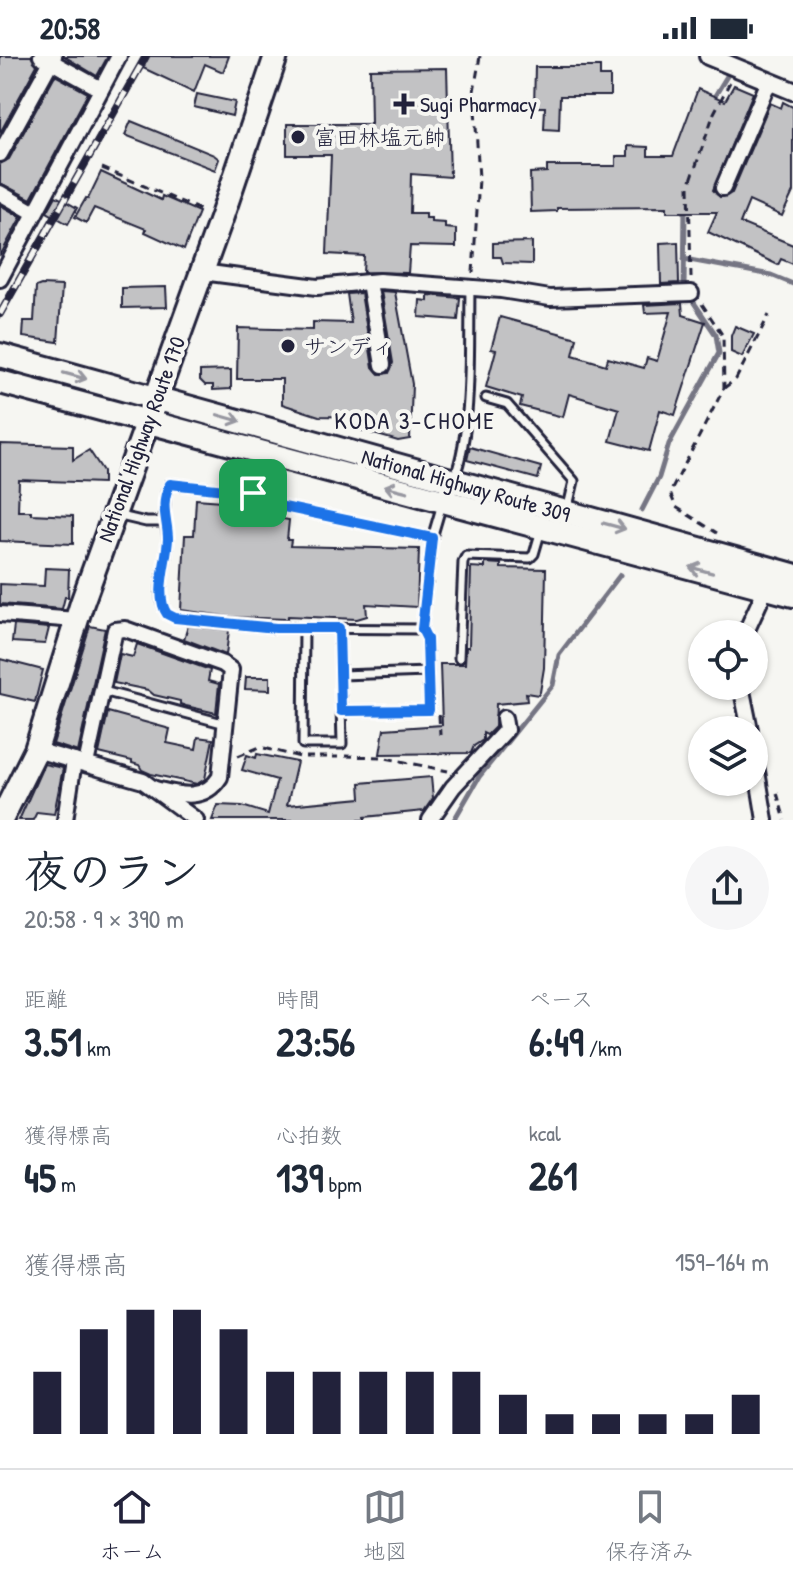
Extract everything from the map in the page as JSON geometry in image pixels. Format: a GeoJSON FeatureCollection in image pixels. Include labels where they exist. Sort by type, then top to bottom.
{"type":"FeatureCollection","features":[{"type":"Feature","properties":{"kind":"highway","name":"National Highway Route 170"},"geometry":{"type":"LineString","coordinates":[[1,820],[36,750],[76,620],[154,397],[221,219],[276,56]]}},
{"type":"Feature","properties":{"kind":"highway","name":"National Highway Route 309"},"geometry":{"type":"LineString","coordinates":[[0,355],[154,397],[448,491],[541,527],[782,587]]}},
{"type":"Feature","properties":{"kind":"highway","name":"National Highway Route 309"},"geometry":{"type":"LineString","coordinates":[[6,386],[263,455],[567,513],[713,553],[782,587]]}},
{"type":"Feature","properties":{"kind":"street"},"geometry":{"type":"LineString","coordinates":[[0,279],[33,212],[119,56]]}},
{"type":"Feature","properties":{"kind":"street"},"geometry":{"type":"LineString","coordinates":[[708,56],[733,63],[793,91]]}},
{"type":"Feature","properties":{"kind":"street"},"geometry":{"type":"LineString","coordinates":[[0,154],[49,58],[101,89]]}},
{"type":"Feature","properties":{"kind":"street"},"geometry":{"type":"LineString","coordinates":[[723,188],[769,81]]}},
{"type":"Feature","properties":{"kind":"street"},"geometry":{"type":"LineString","coordinates":[[0,193],[33,212]]}},
{"type":"Feature","properties":{"kind":"street"},"geometry":{"type":"LineString","coordinates":[[202,272],[317,287],[369,282],[550,298],[691,293]]}},
{"type":"Feature","properties":{"kind":"street"},"geometry":{"type":"LineString","coordinates":[[369,282],[383,365]]}},
{"type":"Feature","properties":{"kind":"street"},"geometry":{"type":"LineString","coordinates":[[756,620],[782,587]]}},
{"type":"Feature","properties":{"kind":"street"},"geometry":{"type":"LineString","coordinates":[[0,614],[76,620]]}},
{"type":"Feature","properties":{"kind":"street"},"geometry":{"type":"LineString","coordinates":[[65,820],[103,691],[115,630],[125,629],[223,664],[231,670],[220,777],[213,787],[201,795],[185,796],[155,789]]}},
{"type":"Feature","properties":{"kind":"street"},"geometry":{"type":"LineString","coordinates":[[430,820],[461,778],[506,730],[504,718]]}},
{"type":"Feature","properties":{"kind":"street"},"geometry":{"type":"LineString","coordinates":[[36,750],[143,781],[196,820]]}},
{"type":"Feature","properties":{"kind":"street"},"geometry":{"type":"LineString","coordinates":[[761,796],[765,820]]}},
{"type":"Feature","properties":{"kind":"lane"},"geometry":{"type":"LineString","coordinates":[[341,711],[429,710],[427,639],[422,629],[432,538],[460,466],[467,394],[471,289]]}},
{"type":"Feature","properties":{"kind":"lane"},"geometry":{"type":"LineString","coordinates":[[486,398],[507,404],[574,481],[567,513]]}},
{"type":"Feature","properties":{"kind":"lane"},"geometry":{"type":"LineString","coordinates":[[253,493],[263,455]]}},
{"type":"Feature","properties":{"kind":"lane"},"geometry":{"type":"LineString","coordinates":[[422,629],[304,628],[175,618],[167,614],[161,599],[168,538],[164,522],[166,492],[170,484],[253,493],[279,506],[432,538]]}},
{"type":"Feature","properties":{"kind":"lane"},"geometry":{"type":"LineString","coordinates":[[113,514],[146,522],[164,522]]}},
{"type":"Feature","properties":{"kind":"lane"},"geometry":{"type":"LineString","coordinates":[[459,658],[463,562],[466,556],[530,558],[534,554],[541,527]]}},
{"type":"Feature","properties":{"kind":"lane"},"geometry":{"type":"LineString","coordinates":[[304,628],[303,744],[342,744],[339,628]]}},
{"type":"Feature","properties":{"kind":"lane"},"geometry":{"type":"LineString","coordinates":[[341,675],[428,672]]}},
{"type":"Feature","properties":{"kind":"lane"},"geometry":{"type":"LineString","coordinates":[[103,691],[226,724]]}},
{"type":"Feature","properties":{"kind":"path"},"geometry":{"type":"LineString","coordinates":[[471,289],[479,179],[474,91],[480,56]]}},
{"type":"Feature","properties":{"kind":"path"},"geometry":{"type":"LineString","coordinates":[[724,388],[723,336],[691,293],[689,186],[733,63]]}},
{"type":"Feature","properties":{"kind":"path"},"geometry":{"type":"LineString","coordinates":[[102,168],[221,219]]}},
{"type":"Feature","properties":{"kind":"path"},"geometry":{"type":"LineString","coordinates":[[713,553],[718,533],[676,507],[670,493],[724,388],[736,379],[769,315]]}},
{"type":"Feature","properties":{"kind":"path"},"geometry":{"type":"LineString","coordinates":[[438,704],[440,735]]}},
{"type":"Feature","properties":{"kind":"path"},"geometry":{"type":"LineString","coordinates":[[220,777],[228,773],[238,756],[260,747],[317,759],[381,757],[452,772],[461,778]]}},
{"type":"Feature","properties":{"kind":"building"},"geometry":{"type":"Polygon","coordinates":[[[0,56],[31,56],[37,65],[0,133],[0,56]]]}},
{"type":"Feature","properties":{"kind":"building"},"geometry":{"type":"Polygon","coordinates":[[[64,56],[108,56],[97,76],[64,56]]]}},
{"type":"Feature","properties":{"kind":"building"},"geometry":{"type":"Polygon","coordinates":[[[149,56],[229,56],[223,72],[205,64],[194,92],[143,68],[149,56]]]}},
{"type":"Feature","properties":{"kind":"building"},"geometry":{"type":"Polygon","coordinates":[[[535,67],[600,67],[600,76],[610,76],[610,96],[560,96],[559,130],[544,129],[545,107],[534,107],[535,67]]]}},
{"type":"Feature","properties":{"kind":"building"},"geometry":{"type":"Polygon","coordinates":[[[447,68],[450,177],[411,174],[410,213],[426,213],[426,218],[431,218],[431,222],[445,223],[445,228],[456,229],[456,247],[410,246],[408,273],[363,272],[364,256],[327,254],[331,155],[287,155],[287,124],[371,124],[370,69],[447,68]]]}},
{"type":"Feature","properties":{"kind":"building"},"geometry":{"type":"Polygon","coordinates":[[[55,75],[88,93],[31,199],[0,183],[0,164],[9,159],[55,75]]]}},
{"type":"Feature","properties":{"kind":"building"},"geometry":{"type":"Polygon","coordinates":[[[734,85],[753,93],[713,190],[720,197],[732,193],[770,103],[781,108],[783,102],[793,107],[793,192],[782,216],[749,201],[740,223],[793,245],[793,264],[781,259],[778,265],[708,232],[717,212],[667,212],[667,207],[557,208],[557,211],[531,212],[530,173],[547,172],[547,166],[616,166],[616,156],[628,156],[628,146],[648,147],[648,156],[673,156],[698,89],[725,101],[734,85]]]}},
{"type":"Feature","properties":{"kind":"building"},"geometry":{"type":"Polygon","coordinates":[[[197,94],[235,102],[232,116],[194,107],[197,94]]]}},
{"type":"Feature","properties":{"kind":"building"},"geometry":{"type":"Polygon","coordinates":[[[131,121],[214,155],[219,159],[215,170],[125,135],[131,121]]]}},
{"type":"Feature","properties":{"kind":"building"},"geometry":{"type":"Polygon","coordinates":[[[101,172],[161,200],[162,196],[199,212],[184,250],[145,232],[146,229],[94,208],[86,223],[75,217],[101,172]]]}},
{"type":"Feature","properties":{"kind":"building"},"geometry":{"type":"Polygon","coordinates":[[[56,196],[77,208],[68,224],[47,212],[56,196]]]}},
{"type":"Feature","properties":{"kind":"building"},"geometry":{"type":"Polygon","coordinates":[[[0,205],[21,217],[0,256],[0,205]]]}},
{"type":"Feature","properties":{"kind":"building"},"geometry":{"type":"Polygon","coordinates":[[[532,242],[532,264],[503,263],[501,257],[493,257],[493,243],[532,242]]]}},
{"type":"Feature","properties":{"kind":"building"},"geometry":{"type":"Polygon","coordinates":[[[678,242],[679,283],[661,284],[660,243],[678,242]]]}},
{"type":"Feature","properties":{"kind":"building"},"geometry":{"type":"Polygon","coordinates":[[[62,286],[58,342],[23,337],[24,321],[34,321],[36,287],[62,286]]]}},
{"type":"Feature","properties":{"kind":"building"},"geometry":{"type":"Polygon","coordinates":[[[166,287],[167,307],[122,308],[122,288],[166,287]]]}},
{"type":"Feature","properties":{"kind":"building"},"geometry":{"type":"Polygon","coordinates":[[[381,291],[395,292],[412,384],[410,439],[398,441],[360,430],[360,417],[319,416],[282,404],[282,379],[237,379],[238,328],[313,330],[313,322],[351,323],[347,294],[361,293],[373,367],[379,374],[389,373],[393,363],[381,291]]]}},
{"type":"Feature","properties":{"kind":"building"},"geometry":{"type":"Polygon","coordinates":[[[428,295],[460,298],[458,320],[419,317],[420,300],[428,301],[428,295]]]}},
{"type":"Feature","properties":{"kind":"building"},"geometry":{"type":"Polygon","coordinates":[[[682,303],[683,315],[705,322],[675,415],[660,410],[649,451],[610,441],[619,409],[569,394],[563,417],[520,406],[522,398],[486,387],[496,350],[491,349],[500,317],[577,338],[573,355],[606,365],[608,358],[644,368],[647,358],[657,361],[671,312],[645,313],[644,305],[682,303]]]}},
{"type":"Feature","properties":{"kind":"building"},"geometry":{"type":"Polygon","coordinates":[[[735,326],[754,334],[742,357],[731,352],[731,336],[735,326]]]}},
{"type":"Feature","properties":{"kind":"building"},"geometry":{"type":"Polygon","coordinates":[[[231,370],[231,389],[213,390],[213,385],[205,385],[200,380],[200,371],[231,370]]]}},
{"type":"Feature","properties":{"kind":"building"},"geometry":{"type":"Polygon","coordinates":[[[0,444],[73,446],[73,460],[89,450],[103,471],[103,483],[19,480],[18,511],[73,516],[73,544],[0,541],[0,444]]]}},
{"type":"Feature","properties":{"kind":"building"},"geometry":{"type":"Polygon","coordinates":[[[470,447],[541,467],[538,479],[467,460],[470,447]]]}},
{"type":"Feature","properties":{"kind":"building"},"geometry":{"type":"Polygon","coordinates":[[[196,499],[248,503],[247,513],[289,520],[287,540],[291,540],[290,546],[419,549],[417,607],[366,604],[367,616],[357,619],[231,617],[181,610],[185,535],[194,535],[196,499]]]}},
{"type":"Feature","properties":{"kind":"building"},"geometry":{"type":"Polygon","coordinates":[[[485,563],[501,564],[501,568],[546,569],[544,668],[540,692],[538,695],[526,693],[527,701],[496,704],[495,727],[487,735],[483,733],[483,740],[474,746],[471,753],[380,754],[384,729],[442,725],[440,664],[465,664],[466,647],[469,647],[471,567],[485,568],[485,563]]]}},
{"type":"Feature","properties":{"kind":"building"},"geometry":{"type":"Polygon","coordinates":[[[45,568],[69,569],[68,597],[65,597],[62,609],[0,604],[0,584],[44,586],[45,568]]]}},
{"type":"Feature","properties":{"kind":"building"},"geometry":{"type":"Polygon","coordinates":[[[14,625],[49,628],[45,644],[12,642],[14,625]]]}},
{"type":"Feature","properties":{"kind":"building"},"geometry":{"type":"Polygon","coordinates":[[[90,626],[105,629],[78,752],[53,744],[90,626]]]}},
{"type":"Feature","properties":{"kind":"building"},"geometry":{"type":"Polygon","coordinates":[[[188,626],[229,630],[226,655],[184,639],[188,626]]]}},
{"type":"Feature","properties":{"kind":"building"},"geometry":{"type":"Polygon","coordinates":[[[137,644],[210,670],[208,681],[219,684],[216,713],[180,704],[180,701],[154,695],[148,690],[114,683],[120,654],[133,657],[137,644]]]}},
{"type":"Feature","properties":{"kind":"building"},"geometry":{"type":"Polygon","coordinates":[[[0,659],[43,670],[35,702],[0,694],[0,659]]]}},
{"type":"Feature","properties":{"kind":"building"},"geometry":{"type":"Polygon","coordinates":[[[246,677],[270,677],[270,690],[245,689],[246,677]]]}},
{"type":"Feature","properties":{"kind":"building"},"geometry":{"type":"Polygon","coordinates":[[[108,712],[170,729],[167,743],[196,749],[198,737],[213,739],[205,779],[197,784],[151,774],[132,761],[99,753],[108,712]]]}},
{"type":"Feature","properties":{"kind":"building"},"geometry":{"type":"Polygon","coordinates":[[[257,754],[297,762],[287,805],[361,798],[360,783],[431,777],[433,798],[424,811],[365,817],[365,820],[212,820],[218,805],[242,806],[268,814],[277,780],[242,770],[247,755],[256,758],[257,754]]]}},
{"type":"Feature","properties":{"kind":"building"},"geometry":{"type":"Polygon","coordinates":[[[44,764],[63,768],[54,814],[37,812],[33,820],[19,820],[44,764]]]}},
{"type":"Feature","properties":{"kind":"waterway"},"geometry":{"type":"LineString","coordinates":[[713,99],[727,76],[730,56]]}},
{"type":"Feature","properties":{"kind":"waterway"},"geometry":{"type":"LineString","coordinates":[[642,510],[659,477],[669,444],[719,353],[716,335],[684,288],[685,208]]}},
{"type":"Feature","properties":{"kind":"waterway"},"geometry":{"type":"LineString","coordinates":[[684,259],[771,275],[793,284]]}},
{"type":"Feature","properties":{"kind":"waterway"},"geometry":{"type":"LineString","coordinates":[[454,820],[479,777],[553,685],[559,655],[620,575]]}},
{"type":"Feature","properties":{"kind":"railway"},"geometry":{"type":"LineString","coordinates":[[0,314],[146,56]]}},
{"type":"Feature","properties":{"kind":"place","name":"Sugi Pharmacy"},"geometry":{"type":"Point","coordinates":[404,104]}},
{"type":"Feature","properties":{"kind":"place","name":"富田林塩元帥"},"geometry":{"type":"Point","coordinates":[298,137]}},
{"type":"Feature","properties":{"kind":"place","name":"サンディ"},"geometry":{"type":"Point","coordinates":[288,346]}},
{"type":"Feature","properties":{"kind":"district","name":"KODA 3-CHOME"},"geometry":{"type":"Point","coordinates":[415,420]}},
{"type":"Feature","properties":{"kind":"route"},"geometry":{"type":"LineString","coordinates":[[170,484],[253,493],[279,506],[432,538],[422,629],[427,639],[429,710],[341,711],[339,628],[276,628],[175,618],[162,608],[168,538],[164,522],[166,492],[170,484]]}}]}
